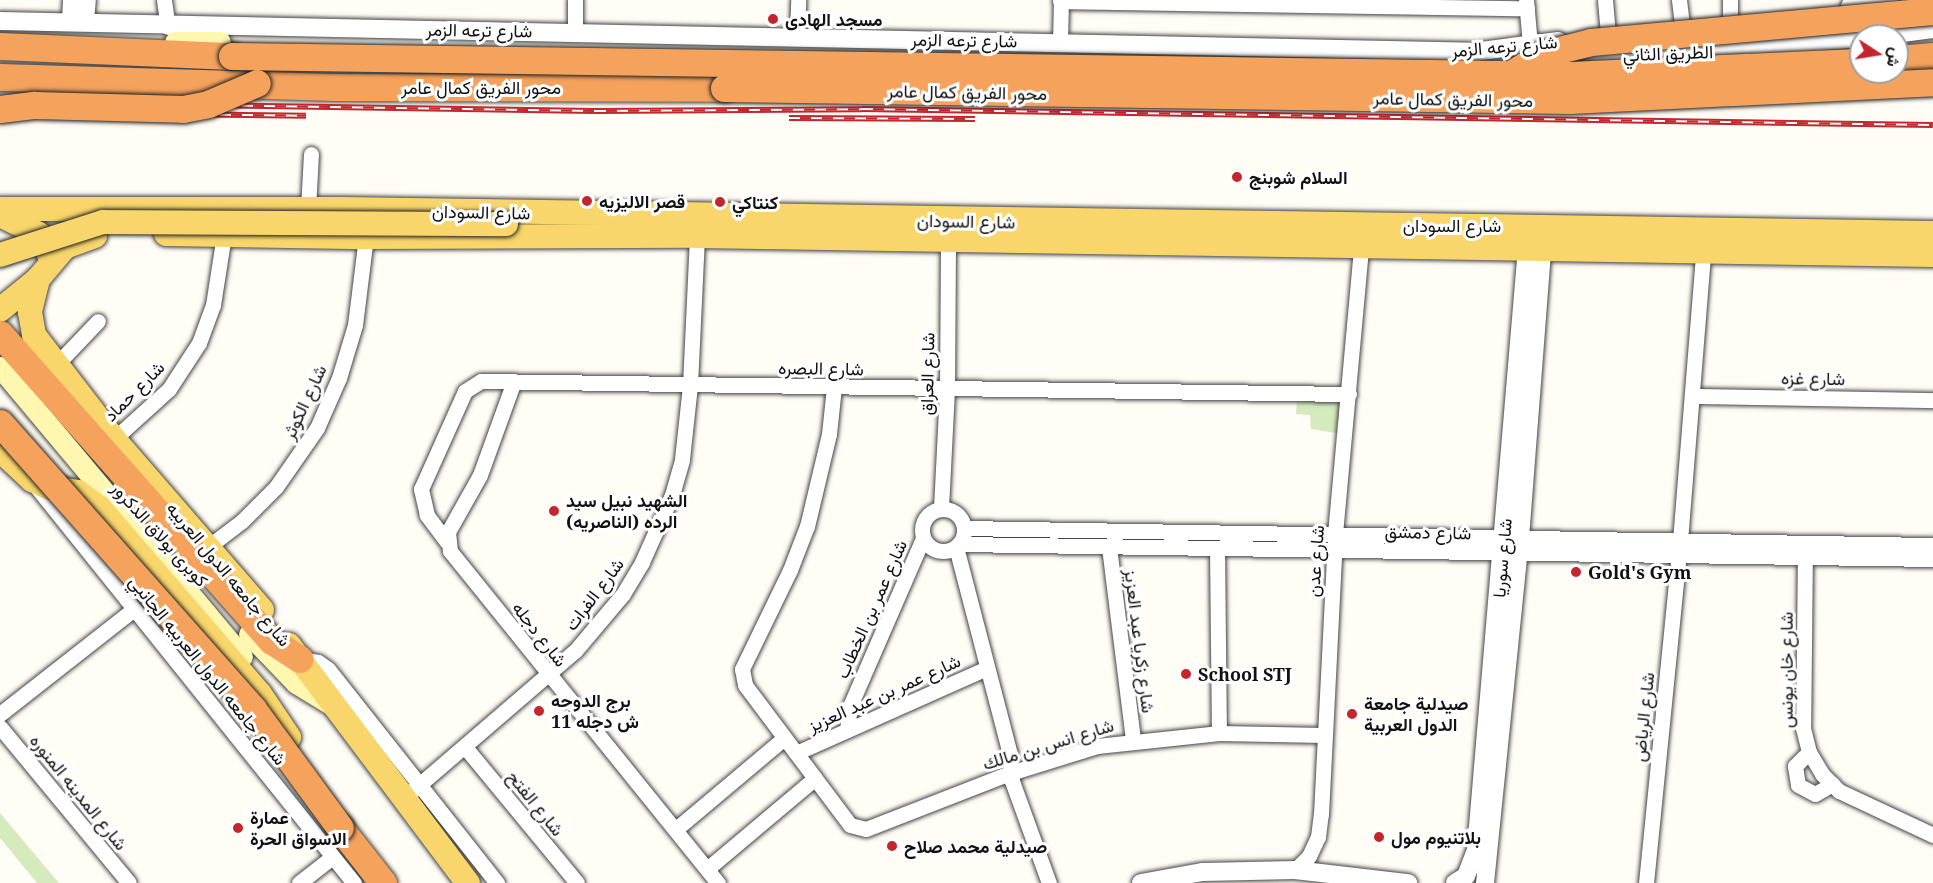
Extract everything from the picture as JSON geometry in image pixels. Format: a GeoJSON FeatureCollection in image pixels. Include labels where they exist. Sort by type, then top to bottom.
{"type":"FeatureCollection","features":[{"type":"Feature","properties":{"kind":"highway"},"geometry":{"type":"LineString","coordinates":[[1511,74],[1543,54],[1591,42],[1933,11]]}},
{"type":"Feature","properties":{"kind":"highway","name":"محور الفريق كمال عامر"},"geometry":{"type":"LineString","coordinates":[[0,44],[335,59],[1511,74],[1646,73],[1849,63]]}},
{"type":"Feature","properties":{"kind":"highway"},"geometry":{"type":"LineString","coordinates":[[1909,58],[1933,56]]}},
{"type":"Feature","properties":{"kind":"highway","name":"محور الفريق كمال عامر"},"geometry":{"type":"LineString","coordinates":[[0,77],[334,87],[724,88],[1570,100],[1933,82]]}},
{"type":"Feature","properties":{"kind":"highway"},"geometry":{"type":"LineString","coordinates":[[0,109],[35,105],[183,109],[208,104],[257,83]]}},
{"type":"Feature","properties":{"kind":"highway"},"geometry":{"type":"LineString","coordinates":[[0,334],[139,511],[272,641],[300,659]]}},
{"type":"Feature","properties":{"kind":"highway"},"geometry":{"type":"LineString","coordinates":[[0,423],[245,700],[383,883]]}},
{"type":"Feature","properties":{"kind":"main road"},"geometry":{"type":"LineString","coordinates":[[0,44],[172,34],[220,42]]}},
{"type":"Feature","properties":{"kind":"main road","name":"شارع السودان"},"geometry":{"type":"LineString","coordinates":[[0,209],[308,209],[557,213],[1361,247],[1933,255]]}},
{"type":"Feature","properties":{"kind":"main road"},"geometry":{"type":"LineString","coordinates":[[51,262],[49,231],[53,209]]}},
{"type":"Feature","properties":{"kind":"main road"},"geometry":{"type":"LineString","coordinates":[[0,255],[103,222],[506,224],[536,222],[557,213]]}},
{"type":"Feature","properties":{"kind":"main road"},"geometry":{"type":"LineString","coordinates":[[0,215],[39,234],[51,262]]}},
{"type":"Feature","properties":{"kind":"main road","name":"شارع السودان"},"geometry":{"type":"LineString","coordinates":[[0,310],[51,262],[82,239],[120,232],[366,237],[697,236],[1536,225],[1933,232]]}},
{"type":"Feature","properties":{"kind":"main road"},"geometry":{"type":"LineString","coordinates":[[1608,225],[1658,238],[1933,246]]}},
{"type":"Feature","properties":{"kind":"main road","name":"شارع جامعه الدول العربيه"},"geometry":{"type":"LineString","coordinates":[[51,262],[31,300],[31,324],[39,345],[114,439],[208,547],[300,659],[332,705],[411,792],[468,883]]}},
{"type":"Feature","properties":{"kind":"main road","name":"كوبرى بولاق الدكرور"},"geometry":{"type":"LineString","coordinates":[[0,349],[139,511],[275,662],[307,691],[332,705]]}},
{"type":"Feature","properties":{"kind":"main road","name":"كوبرى بولاق الدكرور"},"geometry":{"type":"LineString","coordinates":[[0,367],[139,511],[254,670],[260,694]]}},
{"type":"Feature","properties":{"kind":"main road"},"geometry":{"type":"LineString","coordinates":[[0,450],[32,480],[88,497],[260,694],[388,883]]}},
{"type":"Feature","properties":{"kind":"street"},"geometry":{"type":"LineString","coordinates":[[72,0],[78,21]]}},
{"type":"Feature","properties":{"kind":"street"},"geometry":{"type":"LineString","coordinates":[[78,21],[87,0]]}},
{"type":"Feature","properties":{"kind":"street"},"geometry":{"type":"LineString","coordinates":[[164,0],[172,34]]}},
{"type":"Feature","properties":{"kind":"street"},"geometry":{"type":"LineString","coordinates":[[575,0],[575,31]]}},
{"type":"Feature","properties":{"kind":"street"},"geometry":{"type":"LineString","coordinates":[[779,94],[766,78],[764,64],[767,50],[789,36],[798,0]]}},
{"type":"Feature","properties":{"kind":"street"},"geometry":{"type":"LineString","coordinates":[[1060,42],[1060,0],[1526,4],[1530,45]]}},
{"type":"Feature","properties":{"kind":"street"},"geometry":{"type":"LineString","coordinates":[[1605,0],[1608,35]]}},
{"type":"Feature","properties":{"kind":"street"},"geometry":{"type":"LineString","coordinates":[[1679,0],[1682,23]]}},
{"type":"Feature","properties":{"kind":"street"},"geometry":{"type":"LineString","coordinates":[[1730,0],[1730,19]]}},
{"type":"Feature","properties":{"kind":"street","name":"شارع ترعه الزمر"},"geometry":{"type":"LineString","coordinates":[[0,21],[78,21],[172,34],[575,31],[1474,52],[1682,23],[1890,0]]}},
{"type":"Feature","properties":{"kind":"street"},"geometry":{"type":"LineString","coordinates":[[1909,32],[1933,29]]}},
{"type":"Feature","properties":{"kind":"street"},"geometry":{"type":"LineString","coordinates":[[729,94],[745,81],[751,69],[751,48],[745,35]]}},
{"type":"Feature","properties":{"kind":"street","name":"الطريق الثاني"},"geometry":{"type":"LineString","coordinates":[[1474,52],[1505,57],[1693,53],[1849,39]]}},
{"type":"Feature","properties":{"kind":"street"},"geometry":{"type":"LineString","coordinates":[[1176,45],[1202,59],[1212,79],[1207,93],[1183,103]]}},
{"type":"Feature","properties":{"kind":"street"},"geometry":{"type":"LineString","coordinates":[[1287,104],[1264,89],[1259,81],[1272,58],[1289,48]]}},
{"type":"Feature","properties":{"kind":"street"},"geometry":{"type":"LineString","coordinates":[[308,209],[311,154]]}},
{"type":"Feature","properties":{"kind":"street","name":"شارع سوريا"},"geometry":{"type":"LineString","coordinates":[[1485,883],[1536,225]]}},
{"type":"Feature","properties":{"kind":"street","name":"شارع العراق"},"geometry":{"type":"LineString","coordinates":[[941,508],[947,389],[948,231]]}},
{"type":"Feature","properties":{"kind":"street","name":"شارع حماد"},"geometry":{"type":"LineString","coordinates":[[114,439],[157,401],[189,360],[213,305],[224,235]]}},
{"type":"Feature","properties":{"kind":"street","name":"شارع الفرات"},"geometry":{"type":"LineString","coordinates":[[411,792],[548,675],[601,623],[651,546],[682,459],[690,385],[697,236]]}},
{"type":"Feature","properties":{"kind":"street","name":"شارع الكوثر"},"geometry":{"type":"LineString","coordinates":[[208,547],[242,522],[276,488],[317,428],[352,334],[366,237]]}},
{"type":"Feature","properties":{"kind":"street","name":"شارع عدن"},"geometry":{"type":"LineString","coordinates":[[1295,870],[1310,856],[1318,837],[1335,542],[1361,247]]}},
{"type":"Feature","properties":{"kind":"street","name":"شارع الرياض"},"geometry":{"type":"LineString","coordinates":[[1646,883],[1680,548],[1703,252]]}},
{"type":"Feature","properties":{"kind":"street"},"geometry":{"type":"LineString","coordinates":[[55,366],[98,321]]}},
{"type":"Feature","properties":{"kind":"street","name":"شارع البصره"},"geometry":{"type":"LineString","coordinates":[[447,542],[423,507],[422,483],[465,392],[481,381],[1349,394]]}},
{"type":"Feature","properties":{"kind":"street"},"geometry":{"type":"LineString","coordinates":[[447,542],[448,532],[466,505],[489,455],[514,381]]}},
{"type":"Feature","properties":{"kind":"street","name":"شارع انس بن مالك"},"geometry":{"type":"LineString","coordinates":[[834,387],[824,458],[807,526],[790,570],[742,669],[745,685],[850,825],[859,829],[1015,772],[1097,746],[1133,740],[1219,733],[1324,735]]}},
{"type":"Feature","properties":{"kind":"street","name":"شارع غزه"},"geometry":{"type":"LineString","coordinates":[[1692,396],[1933,400]]}},
{"type":"Feature","properties":{"kind":"street","name":"شارع جامعه الدول العربيه الجانبي"},"geometry":{"type":"LineString","coordinates":[[32,480],[354,883]]}},
{"type":"Feature","properties":{"kind":"street"},"geometry":{"type":"LineString","coordinates":[[957,546],[934,549],[923,538],[927,515],[941,508],[961,518],[964,528],[957,546],[1010,754],[1049,883]]}},
{"type":"Feature","properties":{"kind":"street","name":"شارع دمشق"},"geometry":{"type":"LineString","coordinates":[[964,528],[1335,542],[1805,550],[1933,559]]}},
{"type":"Feature","properties":{"kind":"street","name":"شارع عمر بن الخطاب"},"geometry":{"type":"LineString","coordinates":[[847,730],[850,706],[923,538]]}},
{"type":"Feature","properties":{"kind":"street","name":"شارع دجله"},"geometry":{"type":"LineString","coordinates":[[447,542],[548,675],[718,883]]}},
{"type":"Feature","properties":{"kind":"street","name":"شارع دمشق"},"geometry":{"type":"LineString","coordinates":[[957,546],[1217,548],[1335,542]]}},
{"type":"Feature","properties":{"kind":"street","name":"شارع سوريا"},"geometry":{"type":"LineString","coordinates":[[1455,883],[1466,876],[1476,850],[1512,545]]}},
{"type":"Feature","properties":{"kind":"street","name":"شارع دمشق"},"geometry":{"type":"LineString","coordinates":[[1805,550],[1933,545]]}},
{"type":"Feature","properties":{"kind":"street","name":"شارع زكريا عبد العزيز"},"geometry":{"type":"LineString","coordinates":[[1109,547],[1133,740]]}},
{"type":"Feature","properties":{"kind":"street"},"geometry":{"type":"LineString","coordinates":[[1217,548],[1219,733]]}},
{"type":"Feature","properties":{"kind":"street","name":"شارع خان يونس"},"geometry":{"type":"LineString","coordinates":[[1805,550],[1803,729],[1809,752],[1832,784],[1860,803],[1933,835]]}},
{"type":"Feature","properties":{"kind":"street"},"geometry":{"type":"LineString","coordinates":[[0,714],[134,609]]}},
{"type":"Feature","properties":{"kind":"street"},"geometry":{"type":"LineString","coordinates":[[300,659],[318,662],[328,669],[411,792],[497,883]]}},
{"type":"Feature","properties":{"kind":"street","name":"شارع عمر بن عبد العزيز"},"geometry":{"type":"LineString","coordinates":[[796,753],[987,668]]}},
{"type":"Feature","properties":{"kind":"street","name":"شارع المدينه المنوره"},"geometry":{"type":"LineString","coordinates":[[0,727],[129,883]]}},
{"type":"Feature","properties":{"kind":"street"},"geometry":{"type":"LineString","coordinates":[[676,829],[784,738]]}},
{"type":"Feature","properties":{"kind":"street","name":"شارع الفتح"},"geometry":{"type":"LineString","coordinates":[[465,747],[577,883]]}},
{"type":"Feature","properties":{"kind":"street"},"geometry":{"type":"LineString","coordinates":[[1809,752],[1795,766],[1798,785],[1815,794],[1832,784]]}},
{"type":"Feature","properties":{"kind":"street"},"geometry":{"type":"LineString","coordinates":[[1015,772],[1058,883]]}},
{"type":"Feature","properties":{"kind":"street"},"geometry":{"type":"LineString","coordinates":[[707,870],[815,778]]}},
{"type":"Feature","properties":{"kind":"street"},"geometry":{"type":"LineString","coordinates":[[299,883],[332,856]]}},
{"type":"Feature","properties":{"kind":"street"},"geometry":{"type":"LineString","coordinates":[[1141,883],[1203,873],[1295,870],[1408,883]]}},
{"type":"Feature","properties":{"kind":"green space"},"geometry":{"type":"Polygon","coordinates":[[[1297,400],[1344,401],[1342,434],[1311,429],[1310,415],[1296,414],[1297,400]]]}},
{"type":"Feature","properties":{"kind":"green space"},"geometry":{"type":"Polygon","coordinates":[[[0,813],[59,883],[37,883],[0,838],[0,813]]]}},
{"type":"Feature","properties":{"kind":"railway"},"geometry":{"type":"LineString","coordinates":[[0,102],[595,111],[862,109],[1933,125]]}},
{"type":"Feature","properties":{"kind":"railway"},"geometry":{"type":"LineString","coordinates":[[0,112],[306,116]]}},
{"type":"Feature","properties":{"kind":"railway"},"geometry":{"type":"LineString","coordinates":[[789,118],[975,119]]}},
{"type":"Feature","properties":{"kind":"place","name":"مسجد الهادى"},"geometry":{"type":"Point","coordinates":[773,19]}},
{"type":"Feature","properties":{"kind":"place","name":"السلام شوبنج"},"geometry":{"type":"Point","coordinates":[1237,177]}},
{"type":"Feature","properties":{"kind":"place","name":"قصر الاليزيه"},"geometry":{"type":"Point","coordinates":[587,201]}},
{"type":"Feature","properties":{"kind":"place","name":"كنتاكي"},"geometry":{"type":"Point","coordinates":[720,202]}},
{"type":"Feature","properties":{"kind":"place","name":"الشهيد نبيل سيد الرده (الناصريه)"},"geometry":{"type":"Point","coordinates":[554,511]}},
{"type":"Feature","properties":{"kind":"place","name":"Gold's Gym"},"geometry":{"type":"Point","coordinates":[1576,572]}},
{"type":"Feature","properties":{"kind":"place","name":"School STJ"},"geometry":{"type":"Point","coordinates":[1186,674]}},
{"type":"Feature","properties":{"kind":"place","name":"برج الدوحه 11 ش دجله"},"geometry":{"type":"Point","coordinates":[539,711]}},
{"type":"Feature","properties":{"kind":"place","name":"صيدلية جامعة الدول العربية"},"geometry":{"type":"Point","coordinates":[1352,714]}},
{"type":"Feature","properties":{"kind":"place","name":"عمارة الاسواق الحرة"},"geometry":{"type":"Point","coordinates":[238,828]}},
{"type":"Feature","properties":{"kind":"place","name":"بلاتنيوم مول"},"geometry":{"type":"Point","coordinates":[1379,837]}},
{"type":"Feature","properties":{"kind":"place","name":"صيدلية محمد صلاح"},"geometry":{"type":"Point","coordinates":[892,846]}}]}
